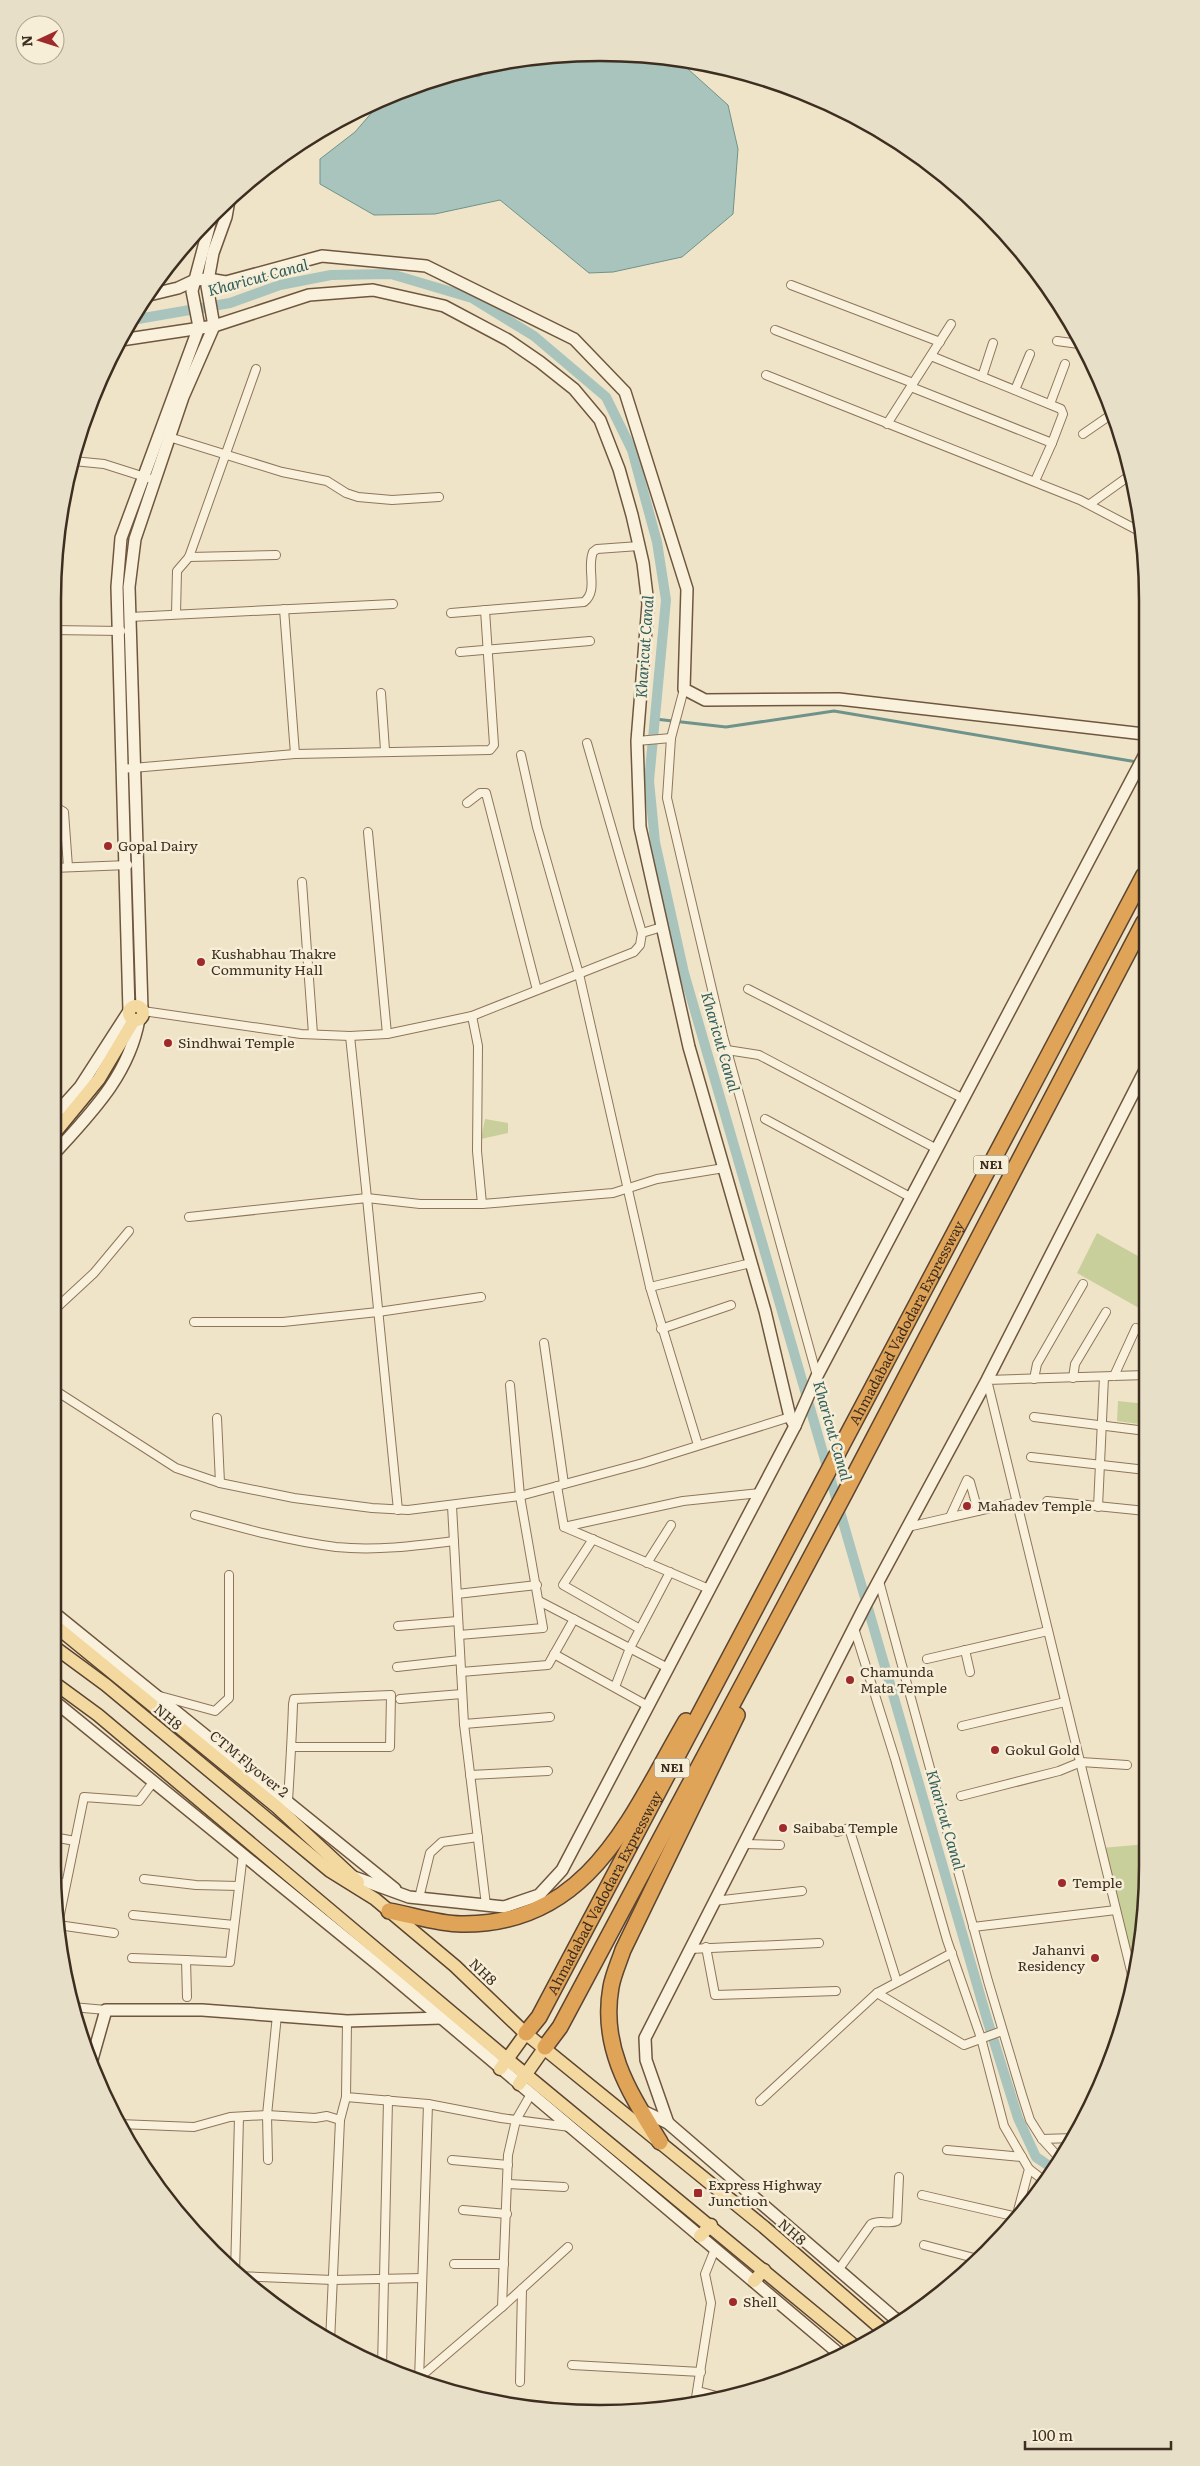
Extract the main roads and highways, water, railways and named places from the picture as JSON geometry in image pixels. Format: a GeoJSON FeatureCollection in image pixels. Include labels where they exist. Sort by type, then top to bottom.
{"type":"FeatureCollection","features":[{"type":"Feature","properties":{"kind":"highway","name":"Ahmadabad Vadodara Expressway"},"geometry":{"type":"LineString","coordinates":[[526,2033],[539,2017],[1139,884]]}},
{"type":"Feature","properties":{"kind":"highway","name":"Ahmadabad Vadodara Expressway"},"geometry":{"type":"LineString","coordinates":[[545,2047],[560,2027],[845,1493],[1139,932]]}},
{"type":"Feature","properties":{"kind":"highway"},"geometry":{"type":"LineString","coordinates":[[660,2142],[623,2080],[610,2035],[609,2009],[611,1986],[623,1950],[756,1676],[766,1639]]}},
{"type":"Feature","properties":{"kind":"highway"},"geometry":{"type":"LineString","coordinates":[[390,1911],[460,1924],[502,1921],[541,1908],[579,1884],[608,1852],[691,1713],[722,1674]]}},
{"type":"Feature","properties":{"kind":"main road"},"geometry":{"type":"LineString","coordinates":[[61,1124],[80,1104],[114,1056],[137,1014]]}},
{"type":"Feature","properties":{"kind":"main road","name":"CTM Flyover 2"},"geometry":{"type":"LineString","coordinates":[[61,1631],[278,1807],[375,1899]]}},
{"type":"Feature","properties":{"kind":"main road","name":"NH8"},"geometry":{"type":"LineString","coordinates":[[61,1652],[106,1685],[330,1871],[375,1899],[390,1911],[455,1966],[526,2033],[764,2227],[879,2327]]}},
{"type":"Feature","properties":{"kind":"main road"},"geometry":{"type":"LineString","coordinates":[[61,1688],[102,1718],[504,2064],[710,2225],[850,2343]]}},
{"type":"Feature","properties":{"kind":"main road"},"geometry":{"type":"LineString","coordinates":[[504,2064],[526,2033]]}},
{"type":"Feature","properties":{"kind":"main road"},"geometry":{"type":"LineString","coordinates":[[523,2079],[545,2047]]}},
{"type":"Feature","properties":{"kind":"main road"},"geometry":{"type":"LineString","coordinates":[[700,2236],[710,2225]]}},
{"type":"Feature","properties":{"kind":"main road"},"geometry":{"type":"LineString","coordinates":[[754,2282],[764,2270]]}},
{"type":"Feature","properties":{"kind":"water"},"geometry":{"type":"Polygon","coordinates":[[[565,62],[635,62],[688,69],[728,105],[738,149],[733,214],[682,257],[613,272],[589,273],[500,200],[435,214],[374,215],[320,184],[320,159],[355,132],[372,112],[427,90],[495,72],[565,62]]]}},
{"type":"Feature","properties":{"kind":"waterway","name":"Kharicut Canal"},"geometry":{"type":"LineString","coordinates":[[141,318],[230,303],[280,285],[331,275],[391,274],[472,298],[534,336],[606,397],[632,450],[657,542],[666,600],[649,781],[655,842],[684,973],[987,2019],[1018,2118],[1036,2157],[1048,2165]]}},
{"type":"Feature","properties":{"kind":"waterway"},"geometry":{"type":"LineString","coordinates":[[655,719],[726,727],[834,711],[1137,762]]}},
{"type":"Feature","properties":{"kind":"place","name":"Gopal Dairy"},"geometry":{"type":"Point","coordinates":[108,846]}},
{"type":"Feature","properties":{"kind":"place","name":"Kushabhau Thakre Community Hall"},"geometry":{"type":"Point","coordinates":[201,962]}},
{"type":"Feature","properties":{"kind":"place","name":"Sindhwai Temple"},"geometry":{"type":"Point","coordinates":[168,1043]}},
{"type":"Feature","properties":{"kind":"place","name":"Mahadev Temple"},"geometry":{"type":"Point","coordinates":[967,1506]}},
{"type":"Feature","properties":{"kind":"place","name":"Chamunda Mata Temple"},"geometry":{"type":"Point","coordinates":[850,1680]}},
{"type":"Feature","properties":{"kind":"place","name":"Gokul Gold"},"geometry":{"type":"Point","coordinates":[995,1750]}},
{"type":"Feature","properties":{"kind":"place","name":"Saibaba Temple"},"geometry":{"type":"Point","coordinates":[783,1828]}},
{"type":"Feature","properties":{"kind":"place","name":"Temple"},"geometry":{"type":"Point","coordinates":[1062,1883]}},
{"type":"Feature","properties":{"kind":"place","name":"Jahanvi Residency"},"geometry":{"type":"Point","coordinates":[1095,1958]}},
{"type":"Feature","properties":{"kind":"place","name":"Express Highway Junction"},"geometry":{"type":"Point","coordinates":[698,2193]}},
{"type":"Feature","properties":{"kind":"place","name":"Shell"},"geometry":{"type":"Point","coordinates":[733,2302]}}]}
